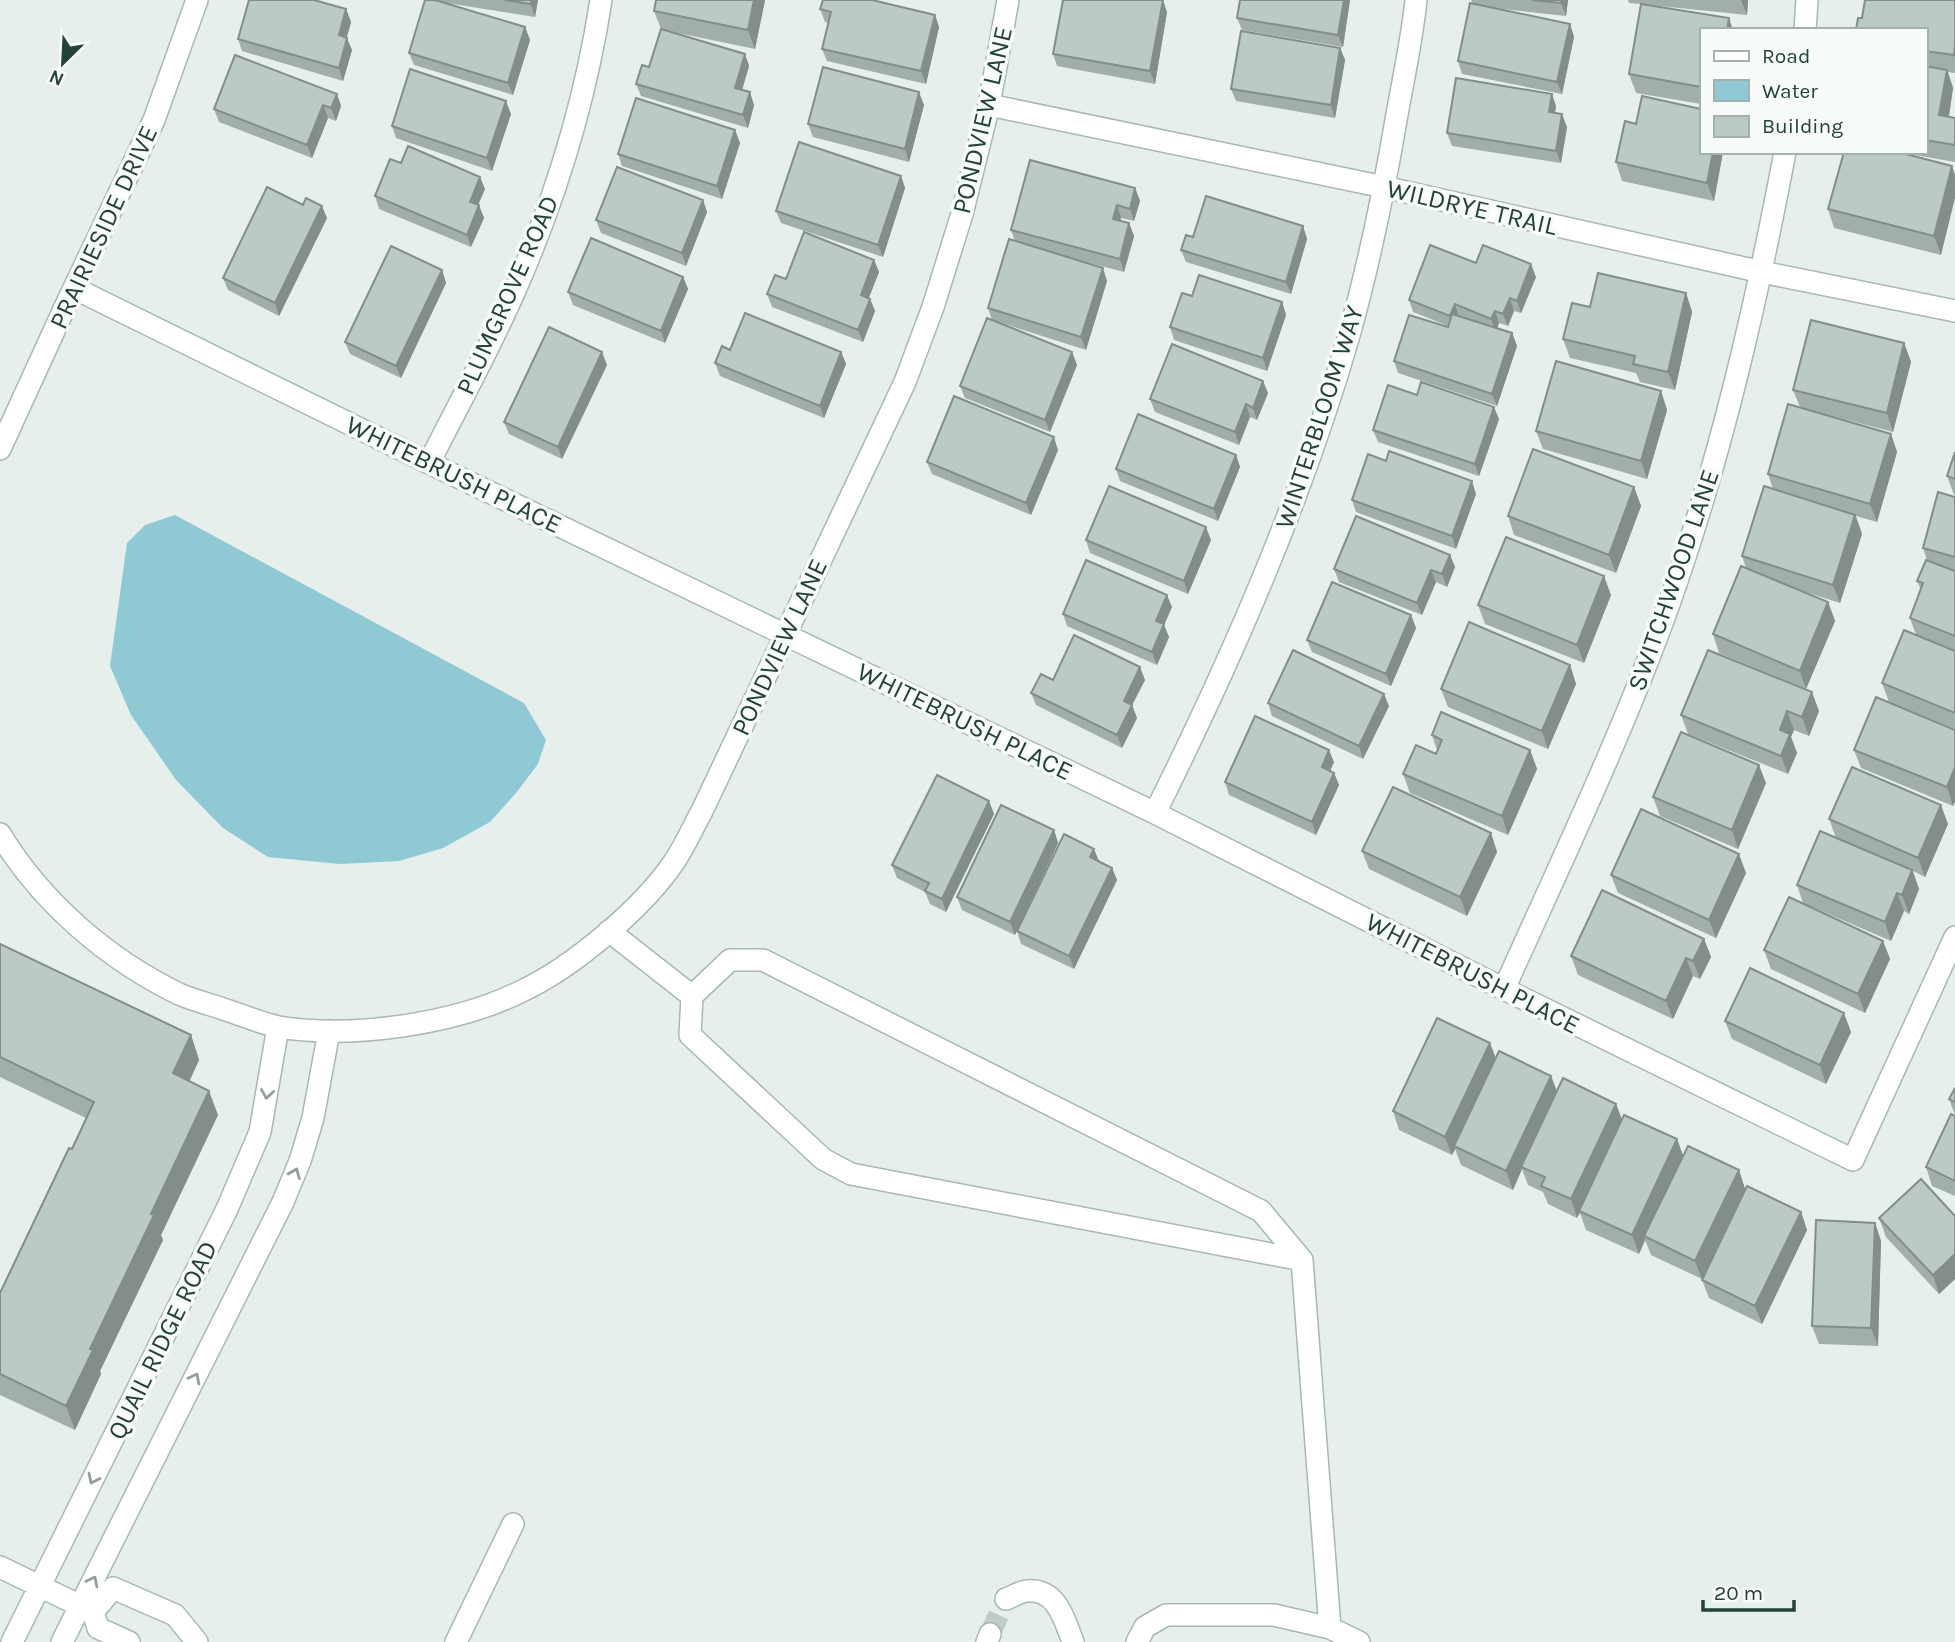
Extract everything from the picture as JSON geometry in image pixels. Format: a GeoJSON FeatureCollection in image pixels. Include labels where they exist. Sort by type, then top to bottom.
{"type":"FeatureCollection","features":[{"type":"Feature","properties":{"kind":"street","name":"PRAIRIESIDE DRIVE"},"geometry":{"type":"LineString","coordinates":[[0,449],[154,120],[176,65],[197,0]]}},
{"type":"Feature","properties":{"kind":"street","name":"PLUMGROVE ROAD"},"geometry":{"type":"LineString","coordinates":[[429,463],[519,282],[560,175],[582,98],[601,0]]}},
{"type":"Feature","properties":{"kind":"street","name":"PONDVIEW LANE"},"geometry":{"type":"LineString","coordinates":[[278,1027],[329,1031],[410,1025],[467,1013],[522,991],[568,964],[609,931],[643,898],[674,862],[702,811],[905,382],[933,307],[957,227],[989,105],[1008,0]]}},
{"type":"Feature","properties":{"kind":"street","name":"WINTERBLOOM WAY"},"geometry":{"type":"LineString","coordinates":[[1155,813],[1233,650],[1290,512],[1322,422],[1350,331],[1384,187],[1416,0]]}},
{"type":"Feature","properties":{"kind":"street"},"geometry":{"type":"LineString","coordinates":[[1805,28],[1807,0]]}},
{"type":"Feature","properties":{"kind":"street","name":"WILDRYE TRAIL"},"geometry":{"type":"LineString","coordinates":[[989,105],[1384,187],[1762,272],[1955,311]]}},
{"type":"Feature","properties":{"kind":"street","name":"SWITCHWOOD LANE"},"geometry":{"type":"LineString","coordinates":[[1504,989],[1631,702],[1669,605],[1710,481],[1762,272],[1785,154]]}},
{"type":"Feature","properties":{"kind":"street","name":"WHITEBRUSH PLACE"},"geometry":{"type":"LineString","coordinates":[[74,288],[429,463],[1155,813],[1504,989],[1853,1160],[1955,937]]}},
{"type":"Feature","properties":{"kind":"street"},"geometry":{"type":"LineString","coordinates":[[0,834],[18,863],[75,925],[130,965],[180,994],[278,1027]]}},
{"type":"Feature","properties":{"kind":"street"},"geometry":{"type":"LineString","coordinates":[[609,931],[692,996]]}},
{"type":"Feature","properties":{"kind":"street"},"geometry":{"type":"LineString","coordinates":[[1302,1260],[852,1174],[823,1158],[690,1035],[692,996],[730,960],[763,960],[1261,1211],[1302,1260],[1330,1628]]}},
{"type":"Feature","properties":{"kind":"street","name":"QUAIL RIDGE ROAD"},"geometry":{"type":"LineString","coordinates":[[12,1642],[227,1209],[260,1132],[278,1027]]}},
{"type":"Feature","properties":{"kind":"street","name":"QUAIL RIDGE ROAD"},"geometry":{"type":"LineString","coordinates":[[62,1642],[87,1609],[284,1202],[313,1118],[329,1031]]}},
{"type":"Feature","properties":{"kind":"street"},"geometry":{"type":"LineString","coordinates":[[456,1642],[513,1524]]}},
{"type":"Feature","properties":{"kind":"street"},"geometry":{"type":"LineString","coordinates":[[0,1566],[87,1609],[98,1628],[129,1642]]}},
{"type":"Feature","properties":{"kind":"street"},"geometry":{"type":"LineString","coordinates":[[87,1609],[113,1588],[175,1615],[197,1642]]}},
{"type":"Feature","properties":{"kind":"street"},"geometry":{"type":"LineString","coordinates":[[1006,1599],[1027,1591],[1044,1593],[1060,1608],[1073,1642]]}},
{"type":"Feature","properties":{"kind":"street"},"geometry":{"type":"LineString","coordinates":[[1138,1642],[1145,1627],[1166,1615],[1274,1615],[1330,1628],[1359,1642]]}},
{"type":"Feature","properties":{"kind":"water"},"geometry":{"type":"Polygon","coordinates":[[[175,515],[524,703],[546,740],[538,764],[490,822],[443,848],[399,861],[340,864],[268,857],[223,828],[176,780],[131,715],[110,666],[127,543],[145,525],[175,515]]]}},
{"type":"Feature","properties":{"kind":"building"},"geometry":{"type":"Polygon","coordinates":[[[249,0],[314,0],[346,9],[339,35],[347,38],[339,68],[238,39],[249,0]]]}},
{"type":"Feature","properties":{"kind":"building"},"geometry":{"type":"Polygon","coordinates":[[[425,0],[435,0],[525,27],[508,83],[409,53],[425,0]]]}},
{"type":"Feature","properties":{"kind":"building"},"geometry":{"type":"Polygon","coordinates":[[[505,0],[531,0],[531,4],[505,0]]]}},
{"type":"Feature","properties":{"kind":"building"},"geometry":{"type":"Polygon","coordinates":[[[656,0],[754,0],[748,30],[654,11],[656,0]]]}},
{"type":"Feature","properties":{"kind":"building"},"geometry":{"type":"Polygon","coordinates":[[[823,0],[872,0],[935,15],[921,71],[822,49],[831,12],[820,9],[823,0]]]}},
{"type":"Feature","properties":{"kind":"building"},"geometry":{"type":"Polygon","coordinates":[[[1063,0],[1163,0],[1150,71],[1053,54],[1063,0]]]}},
{"type":"Feature","properties":{"kind":"building"},"geometry":{"type":"Polygon","coordinates":[[[1240,0],[1344,0],[1338,35],[1237,18],[1240,0]]]}},
{"type":"Feature","properties":{"kind":"building"},"geometry":{"type":"Polygon","coordinates":[[[1532,0],[1562,0],[1561,3],[1532,0]]]}},
{"type":"Feature","properties":{"kind":"building"},"geometry":{"type":"Polygon","coordinates":[[[1865,0],[1955,0],[1954,55],[1927,51],[1927,28],[1856,28],[1858,18],[1862,18],[1865,0]]]}},
{"type":"Feature","properties":{"kind":"building"},"geometry":{"type":"Polygon","coordinates":[[[1470,3],[1570,24],[1557,82],[1458,61],[1470,3]]]}},
{"type":"Feature","properties":{"kind":"building"},"geometry":{"type":"Polygon","coordinates":[[[1641,4],[1729,18],[1727,28],[1700,28],[1700,87],[1629,74],[1641,4]]]}},
{"type":"Feature","properties":{"kind":"building"},"geometry":{"type":"Polygon","coordinates":[[[661,29],[745,54],[735,88],[750,92],[743,115],[636,84],[642,65],[649,67],[661,29]]]}},
{"type":"Feature","properties":{"kind":"building"},"geometry":{"type":"Polygon","coordinates":[[[1241,31],[1340,48],[1331,105],[1231,89],[1241,31]]]}},
{"type":"Feature","properties":{"kind":"building"},"geometry":{"type":"Polygon","coordinates":[[[235,55],[337,94],[331,108],[323,105],[307,145],[214,109],[235,55]]]}},
{"type":"Feature","properties":{"kind":"building"},"geometry":{"type":"Polygon","coordinates":[[[1927,66],[1947,70],[1939,115],[1955,118],[1955,145],[1927,140],[1927,66]]]}},
{"type":"Feature","properties":{"kind":"building"},"geometry":{"type":"Polygon","coordinates":[[[823,67],[919,92],[905,149],[808,124],[823,67]]]}},
{"type":"Feature","properties":{"kind":"building"},"geometry":{"type":"Polygon","coordinates":[[[410,69],[506,101],[487,158],[392,126],[410,69]]]}},
{"type":"Feature","properties":{"kind":"building"},"geometry":{"type":"Polygon","coordinates":[[[1456,78],[1552,94],[1549,112],[1562,114],[1556,151],[1447,133],[1456,78]]]}},
{"type":"Feature","properties":{"kind":"building"},"geometry":{"type":"Polygon","coordinates":[[[1642,96],[1700,109],[1700,154],[1713,154],[1707,183],[1616,162],[1625,121],[1636,124],[1642,96]]]}},
{"type":"Feature","properties":{"kind":"building"},"geometry":{"type":"Polygon","coordinates":[[[636,98],[735,130],[717,186],[618,154],[636,98]]]}},
{"type":"Feature","properties":{"kind":"building"},"geometry":{"type":"Polygon","coordinates":[[[799,142],[901,176],[878,245],[776,211],[799,142]]]}},
{"type":"Feature","properties":{"kind":"building"},"geometry":{"type":"Polygon","coordinates":[[[408,146],[480,177],[470,202],[479,205],[467,235],[375,196],[390,159],[401,163],[408,146]]]}},
{"type":"Feature","properties":{"kind":"building"},"geometry":{"type":"Polygon","coordinates":[[[1843,154],[1906,154],[1952,166],[1934,236],[1828,209],[1843,154]]]}},
{"type":"Feature","properties":{"kind":"building"},"geometry":{"type":"Polygon","coordinates":[[[1030,160],[1135,188],[1130,209],[1117,205],[1113,219],[1129,223],[1120,259],[1011,230],[1030,160]]]}},
{"type":"Feature","properties":{"kind":"building"},"geometry":{"type":"Polygon","coordinates":[[[617,167],[703,200],[682,253],[596,220],[617,167]]]}},
{"type":"Feature","properties":{"kind":"building"},"geometry":{"type":"Polygon","coordinates":[[[267,187],[303,205],[306,198],[322,206],[275,303],[223,278],[267,187]]]}},
{"type":"Feature","properties":{"kind":"building"},"geometry":{"type":"Polygon","coordinates":[[[1206,196],[1303,226],[1286,282],[1181,250],[1186,235],[1193,237],[1206,196]]]}},
{"type":"Feature","properties":{"kind":"building"},"geometry":{"type":"Polygon","coordinates":[[[804,232],[874,260],[861,295],[870,299],[858,330],[767,294],[775,275],[786,279],[804,232]]]}},
{"type":"Feature","properties":{"kind":"building"},"geometry":{"type":"Polygon","coordinates":[[[591,238],[683,277],[661,331],[568,292],[591,238]]]}},
{"type":"Feature","properties":{"kind":"building"},"geometry":{"type":"Polygon","coordinates":[[[1009,239],[1103,268],[1081,337],[988,308],[1009,239]]]}},
{"type":"Feature","properties":{"kind":"building"},"geometry":{"type":"Polygon","coordinates":[[[1430,245],[1476,263],[1483,245],[1531,264],[1517,301],[1510,298],[1503,314],[1495,311],[1491,319],[1455,304],[1450,316],[1409,300],[1430,245]]]}},
{"type":"Feature","properties":{"kind":"building"},"geometry":{"type":"Polygon","coordinates":[[[391,246],[442,270],[396,366],[345,342],[391,246]]]}},
{"type":"Feature","properties":{"kind":"building"},"geometry":{"type":"Polygon","coordinates":[[[1598,273],[1686,293],[1668,372],[1633,364],[1635,356],[1563,339],[1572,303],[1590,307],[1598,273]]]}},
{"type":"Feature","properties":{"kind":"building"},"geometry":{"type":"Polygon","coordinates":[[[1199,275],[1282,302],[1263,358],[1170,327],[1182,293],[1192,296],[1199,275]]]}},
{"type":"Feature","properties":{"kind":"building"},"geometry":{"type":"Polygon","coordinates":[[[745,313],[841,352],[820,406],[715,363],[722,346],[730,350],[745,313]]]}},
{"type":"Feature","properties":{"kind":"building"},"geometry":{"type":"Polygon","coordinates":[[[1452,314],[1512,333],[1492,394],[1394,361],[1409,315],[1448,327],[1452,314]]]}},
{"type":"Feature","properties":{"kind":"building"},"geometry":{"type":"Polygon","coordinates":[[[987,318],[1072,352],[1045,420],[960,386],[987,318]]]}},
{"type":"Feature","properties":{"kind":"building"},"geometry":{"type":"Polygon","coordinates":[[[1811,320],[1904,343],[1887,413],[1793,390],[1811,320]]]}},
{"type":"Feature","properties":{"kind":"building"},"geometry":{"type":"Polygon","coordinates":[[[549,327],[602,352],[558,447],[504,422],[549,327]]]}},
{"type":"Feature","properties":{"kind":"building"},"geometry":{"type":"Polygon","coordinates":[[[1172,344],[1263,381],[1253,408],[1246,404],[1235,432],[1150,399],[1172,344]]]}},
{"type":"Feature","properties":{"kind":"building"},"geometry":{"type":"Polygon","coordinates":[[[1556,361],[1661,391],[1641,461],[1536,431],[1556,361]]]}},
{"type":"Feature","properties":{"kind":"building"},"geometry":{"type":"Polygon","coordinates":[[[1421,382],[1494,407],[1475,464],[1373,430],[1388,385],[1417,395],[1421,382]]]}},
{"type":"Feature","properties":{"kind":"building"},"geometry":{"type":"Polygon","coordinates":[[[954,396],[1054,437],[1026,503],[927,462],[954,396]]]}},
{"type":"Feature","properties":{"kind":"building"},"geometry":{"type":"Polygon","coordinates":[[[1788,404],[1891,434],[1870,504],[1768,474],[1788,404]]]}},
{"type":"Feature","properties":{"kind":"building"},"geometry":{"type":"Polygon","coordinates":[[[1138,414],[1236,455],[1214,509],[1116,469],[1138,414]]]}},
{"type":"Feature","properties":{"kind":"building"},"geometry":{"type":"Polygon","coordinates":[[[1533,449],[1634,487],[1609,555],[1508,516],[1533,449]]]}},
{"type":"Feature","properties":{"kind":"building"},"geometry":{"type":"Polygon","coordinates":[[[1389,451],[1472,481],[1452,536],[1352,500],[1368,454],[1386,461],[1389,451]]]}},
{"type":"Feature","properties":{"kind":"building"},"geometry":{"type":"Polygon","coordinates":[[[1955,452],[1955,479],[1947,476],[1955,452]]]}},
{"type":"Feature","properties":{"kind":"building"},"geometry":{"type":"Polygon","coordinates":[[[1109,486],[1206,527],[1184,581],[1086,540],[1109,486]]]}},
{"type":"Feature","properties":{"kind":"building"},"geometry":{"type":"Polygon","coordinates":[[[1764,486],[1855,515],[1833,585],[1742,556],[1764,486]]]}},
{"type":"Feature","properties":{"kind":"building"},"geometry":{"type":"Polygon","coordinates":[[[1938,492],[1955,497],[1955,557],[1923,548],[1938,492]]]}},
{"type":"Feature","properties":{"kind":"building"},"geometry":{"type":"Polygon","coordinates":[[[1356,516],[1450,555],[1442,574],[1431,570],[1417,603],[1334,569],[1356,516]]]}},
{"type":"Feature","properties":{"kind":"building"},"geometry":{"type":"Polygon","coordinates":[[[1506,537],[1604,576],[1577,645],[1478,605],[1506,537]]]}},
{"type":"Feature","properties":{"kind":"building"},"geometry":{"type":"Polygon","coordinates":[[[1086,560],[1167,595],[1156,621],[1164,624],[1152,652],[1063,614],[1086,560]]]}},
{"type":"Feature","properties":{"kind":"building"},"geometry":{"type":"Polygon","coordinates":[[[1926,560],[1955,571],[1955,636],[1910,618],[1923,583],[1917,581],[1926,560]]]}},
{"type":"Feature","properties":{"kind":"building"},"geometry":{"type":"Polygon","coordinates":[[[1741,566],[1828,602],[1800,671],[1713,634],[1741,566]]]}},
{"type":"Feature","properties":{"kind":"building"},"geometry":{"type":"Polygon","coordinates":[[[1332,582],[1411,615],[1386,674],[1307,640],[1332,582]]]}},
{"type":"Feature","properties":{"kind":"building"},"geometry":{"type":"Polygon","coordinates":[[[1469,622],[1570,665],[1542,731],[1441,689],[1469,622]]]}},
{"type":"Feature","properties":{"kind":"building"},"geometry":{"type":"Polygon","coordinates":[[[1904,630],[1955,651],[1955,713],[1882,683],[1904,630]]]}},
{"type":"Feature","properties":{"kind":"building"},"geometry":{"type":"Polygon","coordinates":[[[1074,635],[1140,667],[1124,701],[1132,705],[1117,735],[1031,693],[1041,674],[1053,680],[1074,635]]]}},
{"type":"Feature","properties":{"kind":"building"},"geometry":{"type":"Polygon","coordinates":[[[1293,650],[1384,694],[1359,746],[1268,703],[1293,650]]]}},
{"type":"Feature","properties":{"kind":"building"},"geometry":{"type":"Polygon","coordinates":[[[1708,650],[1812,692],[1802,717],[1787,711],[1780,730],[1790,734],[1781,756],[1681,715],[1708,650]]]}},
{"type":"Feature","properties":{"kind":"building"},"geometry":{"type":"Polygon","coordinates":[[[1876,697],[1955,730],[1955,767],[1947,787],[1854,750],[1876,697]]]}},
{"type":"Feature","properties":{"kind":"building"},"geometry":{"type":"Polygon","coordinates":[[[1441,712],[1530,750],[1502,816],[1403,774],[1416,745],[1436,754],[1442,740],[1432,735],[1441,712]]]}},
{"type":"Feature","properties":{"kind":"building"},"geometry":{"type":"Polygon","coordinates":[[[1255,716],[1329,750],[1322,767],[1334,773],[1312,822],[1225,782],[1255,716]]]}},
{"type":"Feature","properties":{"kind":"building"},"geometry":{"type":"Polygon","coordinates":[[[1681,732],[1759,765],[1732,830],[1653,797],[1681,732]]]}},
{"type":"Feature","properties":{"kind":"building"},"geometry":{"type":"Polygon","coordinates":[[[1852,767],[1941,805],[1918,858],[1829,819],[1852,767]]]}},
{"type":"Feature","properties":{"kind":"building"},"geometry":{"type":"Polygon","coordinates":[[[937,775],[989,801],[942,899],[925,891],[929,883],[892,865],[937,775]]]}},
{"type":"Feature","properties":{"kind":"building"},"geometry":{"type":"Polygon","coordinates":[[[1393,787],[1491,833],[1460,897],[1362,851],[1393,787]]]}},
{"type":"Feature","properties":{"kind":"building"},"geometry":{"type":"Polygon","coordinates":[[[1001,805],[1054,830],[1010,922],[957,897],[1001,805]]]}},
{"type":"Feature","properties":{"kind":"building"},"geometry":{"type":"Polygon","coordinates":[[[1641,809],[1739,854],[1709,920],[1611,875],[1641,809]]]}},
{"type":"Feature","properties":{"kind":"building"},"geometry":{"type":"Polygon","coordinates":[[[1820,831],[1912,870],[1902,895],[1897,893],[1885,922],[1797,885],[1820,831]]]}},
{"type":"Feature","properties":{"kind":"building"},"geometry":{"type":"Polygon","coordinates":[[[1064,834],[1094,849],[1090,857],[1112,868],[1069,956],[1017,931],[1064,834]]]}},
{"type":"Feature","properties":{"kind":"building"},"geometry":{"type":"Polygon","coordinates":[[[1602,890],[1704,939],[1693,961],[1686,958],[1666,1001],[1571,956],[1602,890]]]}},
{"type":"Feature","properties":{"kind":"building"},"geometry":{"type":"Polygon","coordinates":[[[1789,897],[1883,941],[1858,994],[1764,950],[1789,897]]]}},
{"type":"Feature","properties":{"kind":"building"},"geometry":{"type":"Polygon","coordinates":[[[0,944],[191,1035],[173,1073],[209,1091],[66,1406],[0,1374],[0,1293],[69,1148],[72,1149],[94,1102],[0,1057],[0,944]]]}},
{"type":"Feature","properties":{"kind":"building"},"geometry":{"type":"Polygon","coordinates":[[[1750,968],[1844,1013],[1820,1065],[1725,1021],[1750,968]]]}},
{"type":"Feature","properties":{"kind":"building"},"geometry":{"type":"Polygon","coordinates":[[[1437,1018],[1490,1043],[1445,1137],[1393,1111],[1437,1018]]]}},
{"type":"Feature","properties":{"kind":"building"},"geometry":{"type":"Polygon","coordinates":[[[1499,1051],[1551,1076],[1506,1171],[1454,1146],[1499,1051]]]}},
{"type":"Feature","properties":{"kind":"building"},"geometry":{"type":"Polygon","coordinates":[[[1563,1078],[1616,1104],[1571,1199],[1541,1186],[1545,1177],[1521,1167],[1563,1078]]]}},
{"type":"Feature","properties":{"kind":"building"},"geometry":{"type":"Polygon","coordinates":[[[1955,1088],[1955,1102],[1949,1099],[1955,1088]]]}},
{"type":"Feature","properties":{"kind":"building"},"geometry":{"type":"Polygon","coordinates":[[[1951,1114],[1955,1116],[1955,1181],[1926,1167],[1951,1114]]]}},
{"type":"Feature","properties":{"kind":"building"},"geometry":{"type":"Polygon","coordinates":[[[1624,1115],[1677,1139],[1632,1235],[1579,1211],[1624,1115]]]}},
{"type":"Feature","properties":{"kind":"building"},"geometry":{"type":"Polygon","coordinates":[[[1688,1146],[1739,1170],[1695,1261],[1644,1236],[1688,1146]]]}},
{"type":"Feature","properties":{"kind":"building"},"geometry":{"type":"Polygon","coordinates":[[[1921,1179],[1955,1216],[1955,1254],[1933,1275],[1879,1218],[1921,1179]]]}},
{"type":"Feature","properties":{"kind":"building"},"geometry":{"type":"Polygon","coordinates":[[[1747,1186],[1801,1212],[1755,1306],[1702,1280],[1747,1186]]]}},
{"type":"Feature","properties":{"kind":"building"},"geometry":{"type":"Polygon","coordinates":[[[1816,1220],[1875,1223],[1871,1328],[1812,1326],[1816,1220]]]}},
{"type":"Feature","properties":{"kind":"tunnel"},"geometry":{"type":"LineString","coordinates":[[990,1634],[1006,1599]]}}]}
